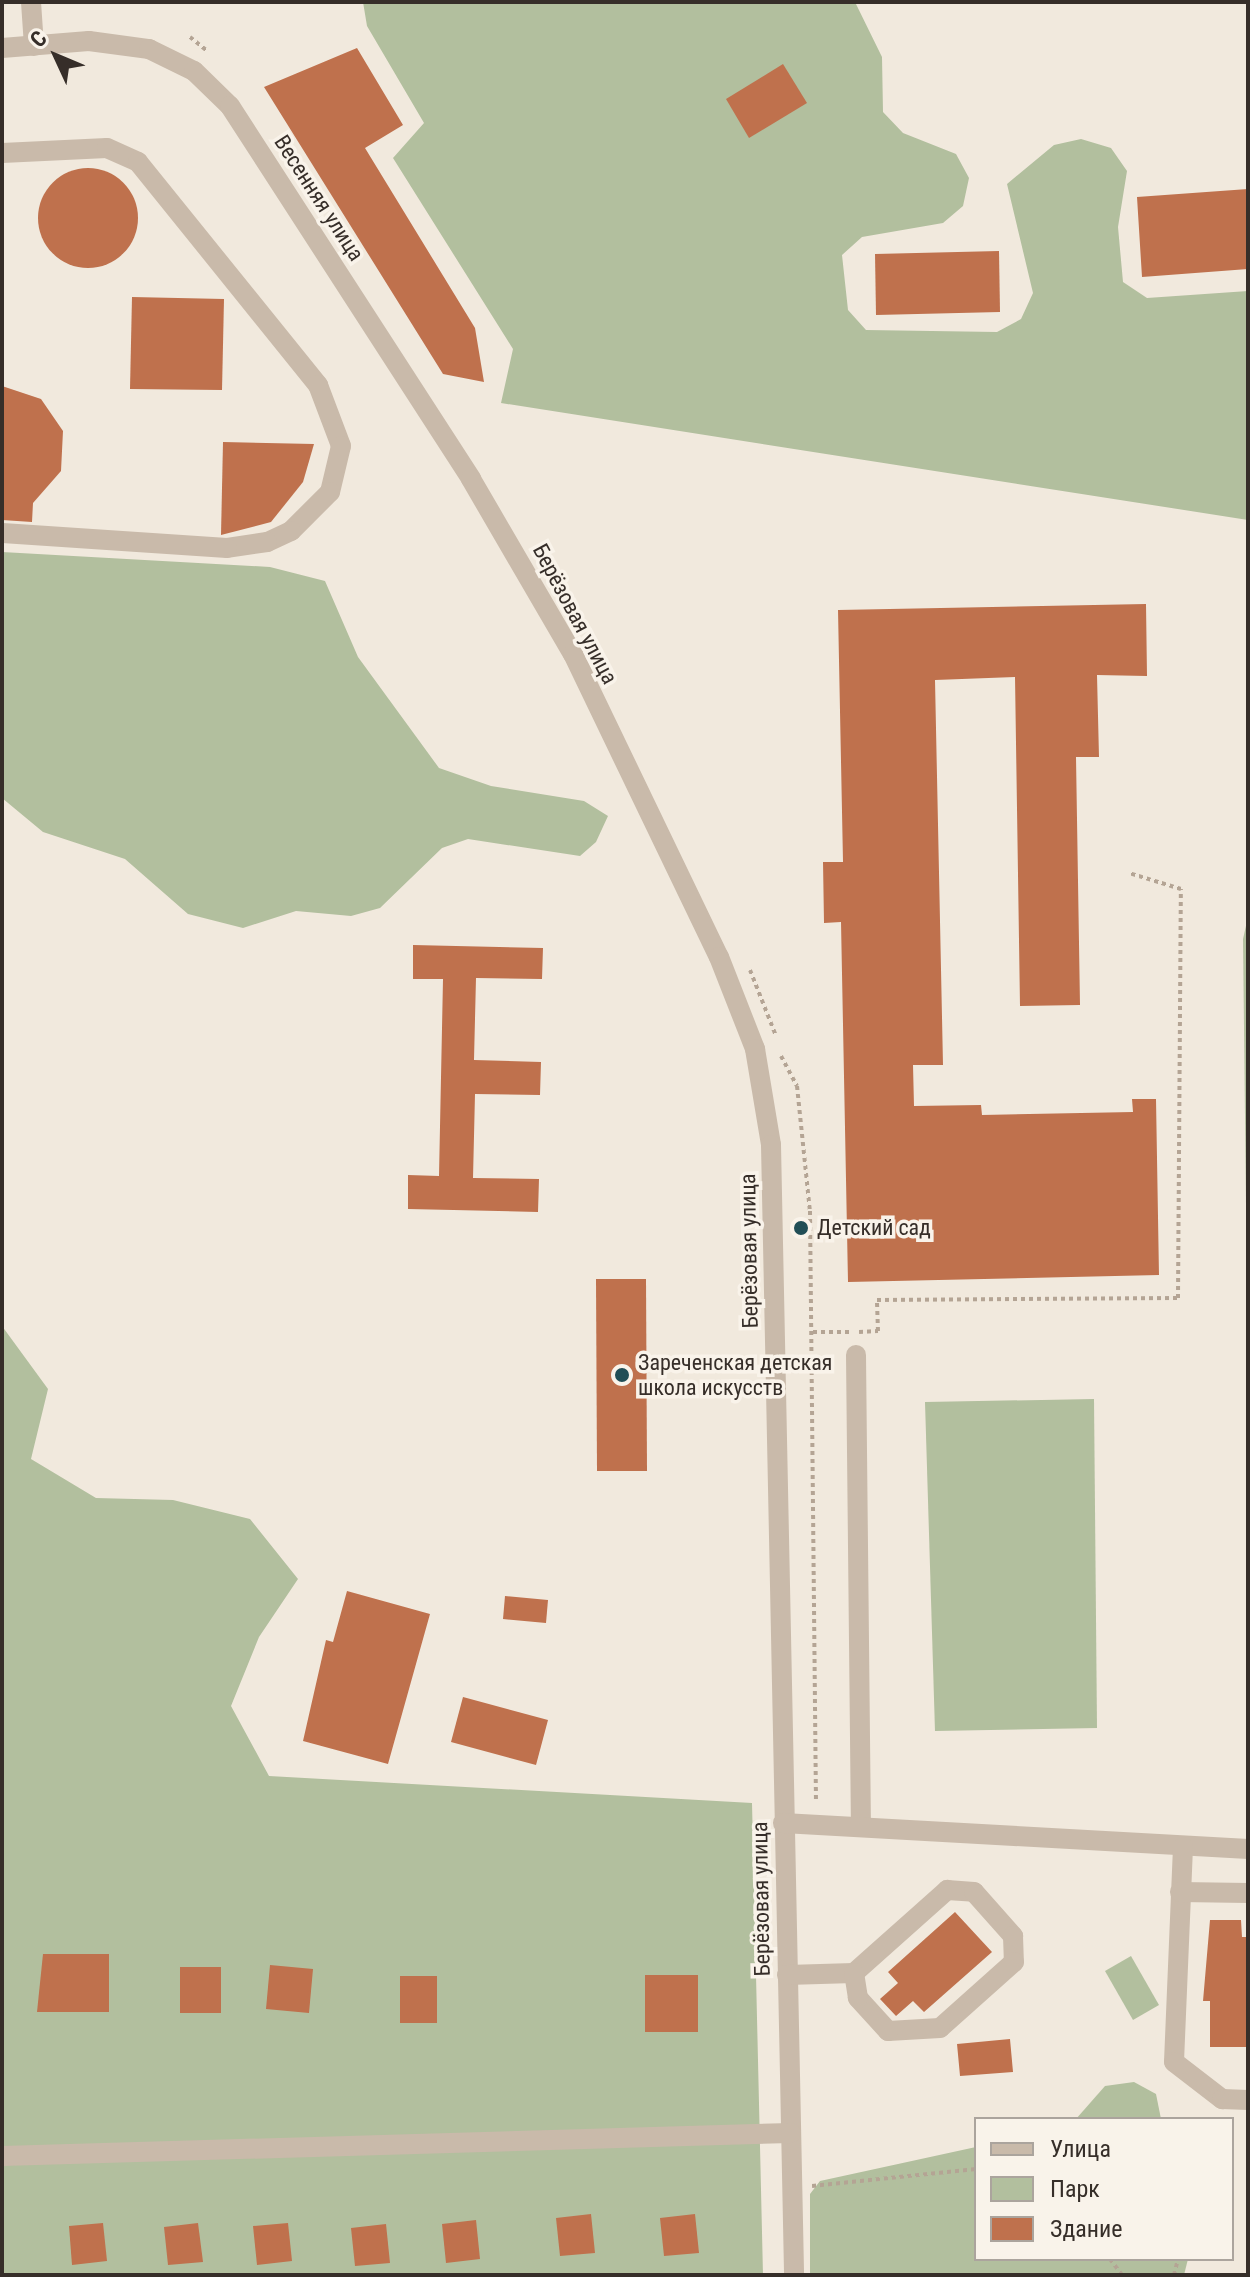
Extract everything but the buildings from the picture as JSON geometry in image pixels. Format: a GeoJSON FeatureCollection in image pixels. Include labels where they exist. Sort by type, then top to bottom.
{"type":"FeatureCollection","features":[{"type":"Feature","properties":{"kind":"street"},"geometry":{"type":"LineString","coordinates":[[31,2],[34,46]]}},
{"type":"Feature","properties":{"kind":"street","name":"Весенняя улица"},"geometry":{"type":"LineString","coordinates":[[2,48],[89,41],[149,49],[209,83],[254,141],[500,527]]}},
{"type":"Feature","properties":{"kind":"street"},"geometry":{"type":"LineString","coordinates":[[2,153],[107,148],[138,162],[318,385],[341,446],[330,492],[291,531],[267,542],[227,548],[2,533]]}},
{"type":"Feature","properties":{"kind":"street","name":"Берёзовая улица"},"geometry":{"type":"LineString","coordinates":[[500,527],[573,654],[755,1049],[771,1145],[794,2275]]}},
{"type":"Feature","properties":{"kind":"street"},"geometry":{"type":"LineString","coordinates":[[856,1355],[861,1825]]}},
{"type":"Feature","properties":{"kind":"street"},"geometry":{"type":"LineString","coordinates":[[783,1823],[1248,1849]]}},
{"type":"Feature","properties":{"kind":"street"},"geometry":{"type":"LineString","coordinates":[[1183,1847],[1174,2062],[1222,2099],[1248,2100]]}},
{"type":"Feature","properties":{"kind":"street"},"geometry":{"type":"LineString","coordinates":[[787,1975],[854,1973],[947,1890],[974,1892],[1013,1936],[1014,1962],[940,2028],[888,2031],[858,1998],[854,1973]]}},
{"type":"Feature","properties":{"kind":"street"},"geometry":{"type":"LineString","coordinates":[[1180,1892],[1248,1893]]}},
{"type":"Feature","properties":{"kind":"street"},"geometry":{"type":"LineString","coordinates":[[2,2156],[791,2133]]}},
{"type":"Feature","properties":{"kind":"path"},"geometry":{"type":"LineString","coordinates":[[813,1332],[878,1331],[877,1300],[1178,1298],[1181,889],[1129,873]]}},
{"type":"Feature","properties":{"kind":"path"},"geometry":{"type":"LineString","coordinates":[[807,2187],[974,2169]]}},
{"type":"Feature","properties":{"kind":"green space"},"geometry":{"type":"Polygon","coordinates":[[[363,2],[855,2],[882,57],[883,112],[903,133],[956,154],[969,178],[963,206],[943,223],[862,237],[842,255],[848,310],[866,330],[997,332],[1021,319],[1033,293],[1007,184],[1054,145],[1081,139],[1111,148],[1127,171],[1118,227],[1123,282],[1147,298],[1248,291],[1248,520],[501,403],[513,349],[393,158],[424,123],[367,26],[363,2]]]}},
{"type":"Feature","properties":{"kind":"green space"},"geometry":{"type":"Polygon","coordinates":[[[2,552],[270,567],[325,581],[358,657],[439,768],[491,786],[584,801],[608,816],[596,842],[580,856],[468,839],[442,848],[380,908],[351,916],[296,911],[243,928],[188,914],[125,859],[43,832],[2,798],[2,552]]]}},
{"type":"Feature","properties":{"kind":"green space"},"geometry":{"type":"Polygon","coordinates":[[[1248,917],[1248,1382],[1243,939],[1248,917]]]}},
{"type":"Feature","properties":{"kind":"green space"},"geometry":{"type":"Polygon","coordinates":[[[2,1326],[48,1389],[31,1459],[96,1498],[173,1500],[250,1519],[298,1579],[259,1637],[231,1706],[269,1776],[752,1803],[763,2275],[2,2275],[2,1326]]]}},
{"type":"Feature","properties":{"kind":"green space"},"geometry":{"type":"Polygon","coordinates":[[[1094,1399],[1097,1728],[935,1731],[925,1402],[1094,1399]]]}},
{"type":"Feature","properties":{"kind":"green space"},"geometry":{"type":"Polygon","coordinates":[[[1131,1956],[1159,2005],[1133,2020],[1105,1971],[1131,1956]]]}},
{"type":"Feature","properties":{"kind":"green space"},"geometry":{"type":"Polygon","coordinates":[[[1134,2082],[1156,2094],[1161,2117],[1078,2117],[1105,2086],[1134,2082]]]}},
{"type":"Feature","properties":{"kind":"green space"},"geometry":{"type":"Polygon","coordinates":[[[974,2147],[974,2261],[1188,2261],[1184,2275],[810,2275],[810,2194],[820,2181],[974,2147]]]}},
{"type":"Feature","properties":{"kind":"place","name":"Детский сад"},"geometry":{"type":"Point","coordinates":[801,1228]}},
{"type":"Feature","properties":{"kind":"place","name":"Зареченская детская школа искусств"},"geometry":{"type":"Point","coordinates":[622,1375]}}]}
